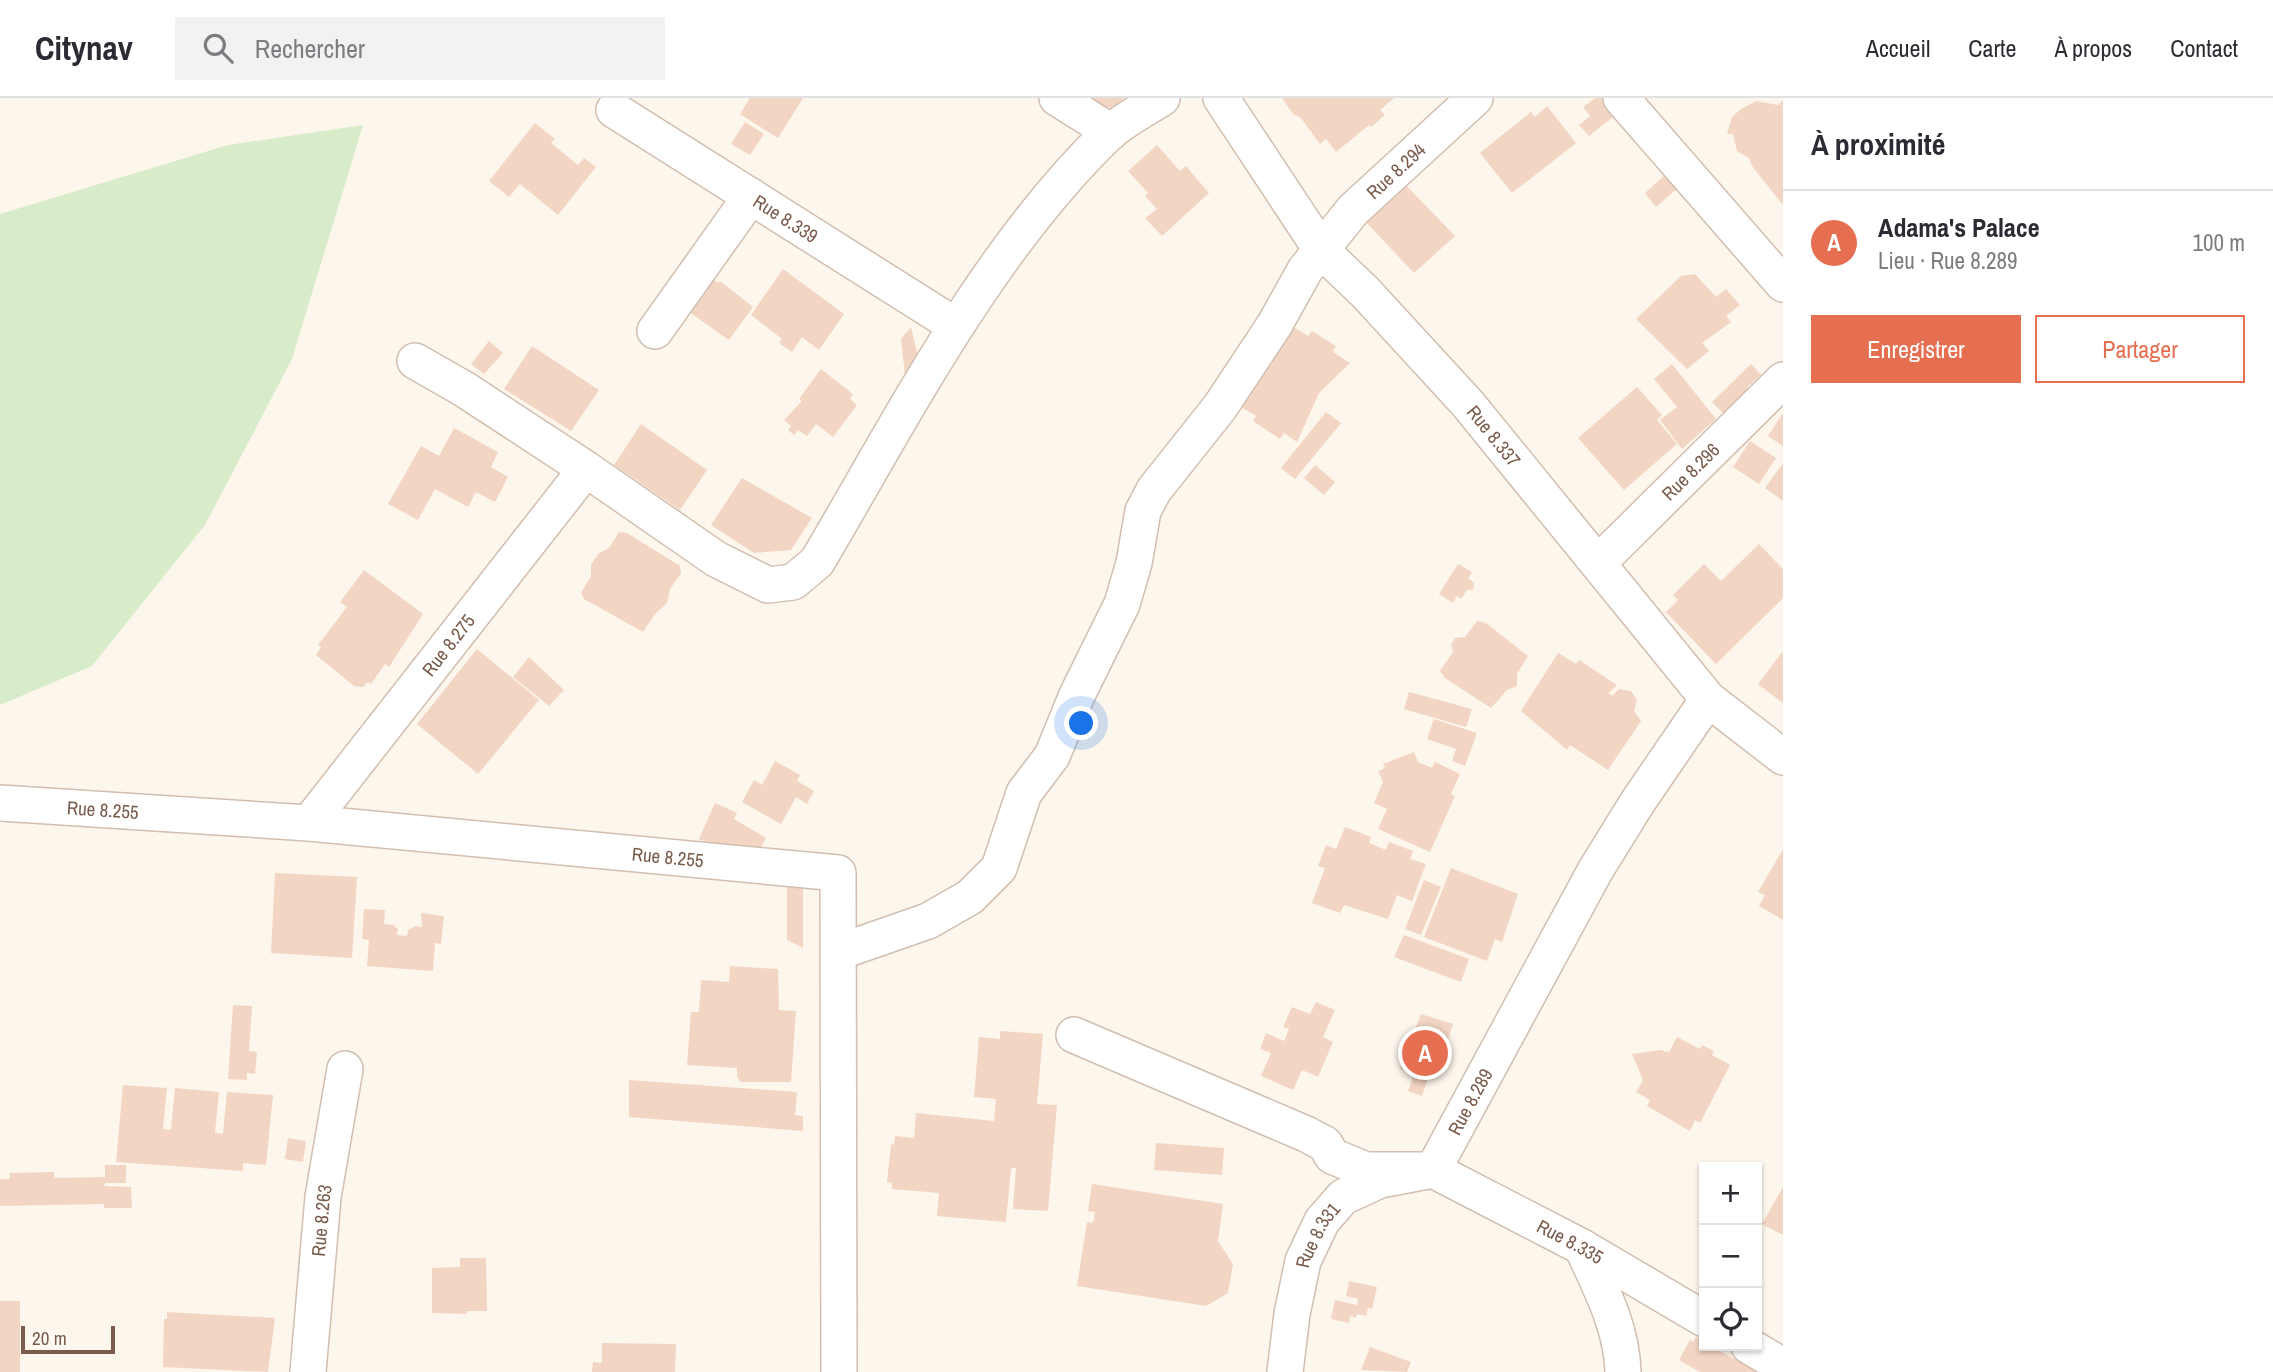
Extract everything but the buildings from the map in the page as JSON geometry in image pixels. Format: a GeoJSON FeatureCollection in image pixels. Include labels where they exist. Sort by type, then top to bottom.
{"type":"FeatureCollection","features":[{"type":"Feature","properties":{"kind":"street"},"geometry":{"type":"LineString","coordinates":[[1057,98],[1111,132]]}},
{"type":"Feature","properties":{"kind":"street"},"geometry":{"type":"LineString","coordinates":[[415,361],[464,389],[586,468],[716,559],[768,585],[793,582],[817,562],[956,326],[1006,254],[1057,191],[1111,132],[1162,98]]}},
{"type":"Feature","properties":{"kind":"street","name":"Rue 8.337"},"geometry":{"type":"LineString","coordinates":[[1221,98],[1322,251],[1365,292],[1468,404],[1708,699],[1783,757]]}},
{"type":"Feature","properties":{"kind":"street","name":"Rue 8.294"},"geometry":{"type":"LineString","coordinates":[[839,952],[928,921],[970,897],[999,868],[1024,793],[1052,755],[1077,695],[1122,604],[1135,563],[1143,511],[1148,500],[1167,471],[1220,407],[1275,324],[1305,270],[1353,210],[1475,98]]}},
{"type":"Feature","properties":{"kind":"street"},"geometry":{"type":"LineString","coordinates":[[1621,98],[1783,284]]}},
{"type":"Feature","properties":{"kind":"street","name":"Rue 8.339"},"geometry":{"type":"LineString","coordinates":[[614,110],[956,326]]}},
{"type":"Feature","properties":{"kind":"street"},"geometry":{"type":"LineString","coordinates":[[655,331],[751,196]]}},
{"type":"Feature","properties":{"kind":"street","name":"Rue 8.296"},"geometry":{"type":"LineString","coordinates":[[1598,563],[1783,380]]}},
{"type":"Feature","properties":{"kind":"street","name":"Rue 8.275"},"geometry":{"type":"LineString","coordinates":[[309,823],[586,468]]}},
{"type":"Feature","properties":{"kind":"street","name":"Rue 8.289"},"geometry":{"type":"LineString","coordinates":[[1433,1170],[1595,871],[1637,803],[1708,699]]}},
{"type":"Feature","properties":{"kind":"street","name":"Rue 8.255"},"geometry":{"type":"LineString","coordinates":[[0,803],[309,823],[838,873],[839,1372]]}},
{"type":"Feature","properties":{"kind":"street"},"geometry":{"type":"LineString","coordinates":[[1074,1035],[1306,1134],[1325,1144],[1332,1156],[1366,1170],[1433,1170]]}},
{"type":"Feature","properties":{"kind":"street","name":"Rue 8.263"},"geometry":{"type":"LineString","coordinates":[[307,1372],[323,1196],[345,1069]]}},
{"type":"Feature","properties":{"kind":"street","name":"Rue 8.335"},"geometry":{"type":"LineString","coordinates":[[1433,1170],[1582,1247],[1699,1316]]}},
{"type":"Feature","properties":{"kind":"street","name":"Rue 8.331"},"geometry":{"type":"LineString","coordinates":[[1285,1372],[1292,1314],[1303,1261],[1322,1221],[1343,1197],[1380,1180],[1433,1170]]}},
{"type":"Feature","properties":{"kind":"street"},"geometry":{"type":"LineString","coordinates":[[1582,1247],[1612,1313],[1623,1360],[1623,1372]]}},
{"type":"Feature","properties":{"kind":"street"},"geometry":{"type":"LineString","coordinates":[[1758,1351],[1783,1366]]}},
{"type":"Feature","properties":{"kind":"green space"},"geometry":{"type":"Polygon","coordinates":[[[363,125],[292,359],[205,525],[92,666],[0,705],[0,214],[228,145],[363,125]]]}},
{"type":"Feature","properties":{"kind":"place","name":"Adama's Palace"},"geometry":{"type":"Point","coordinates":[1425,1053]}}]}
